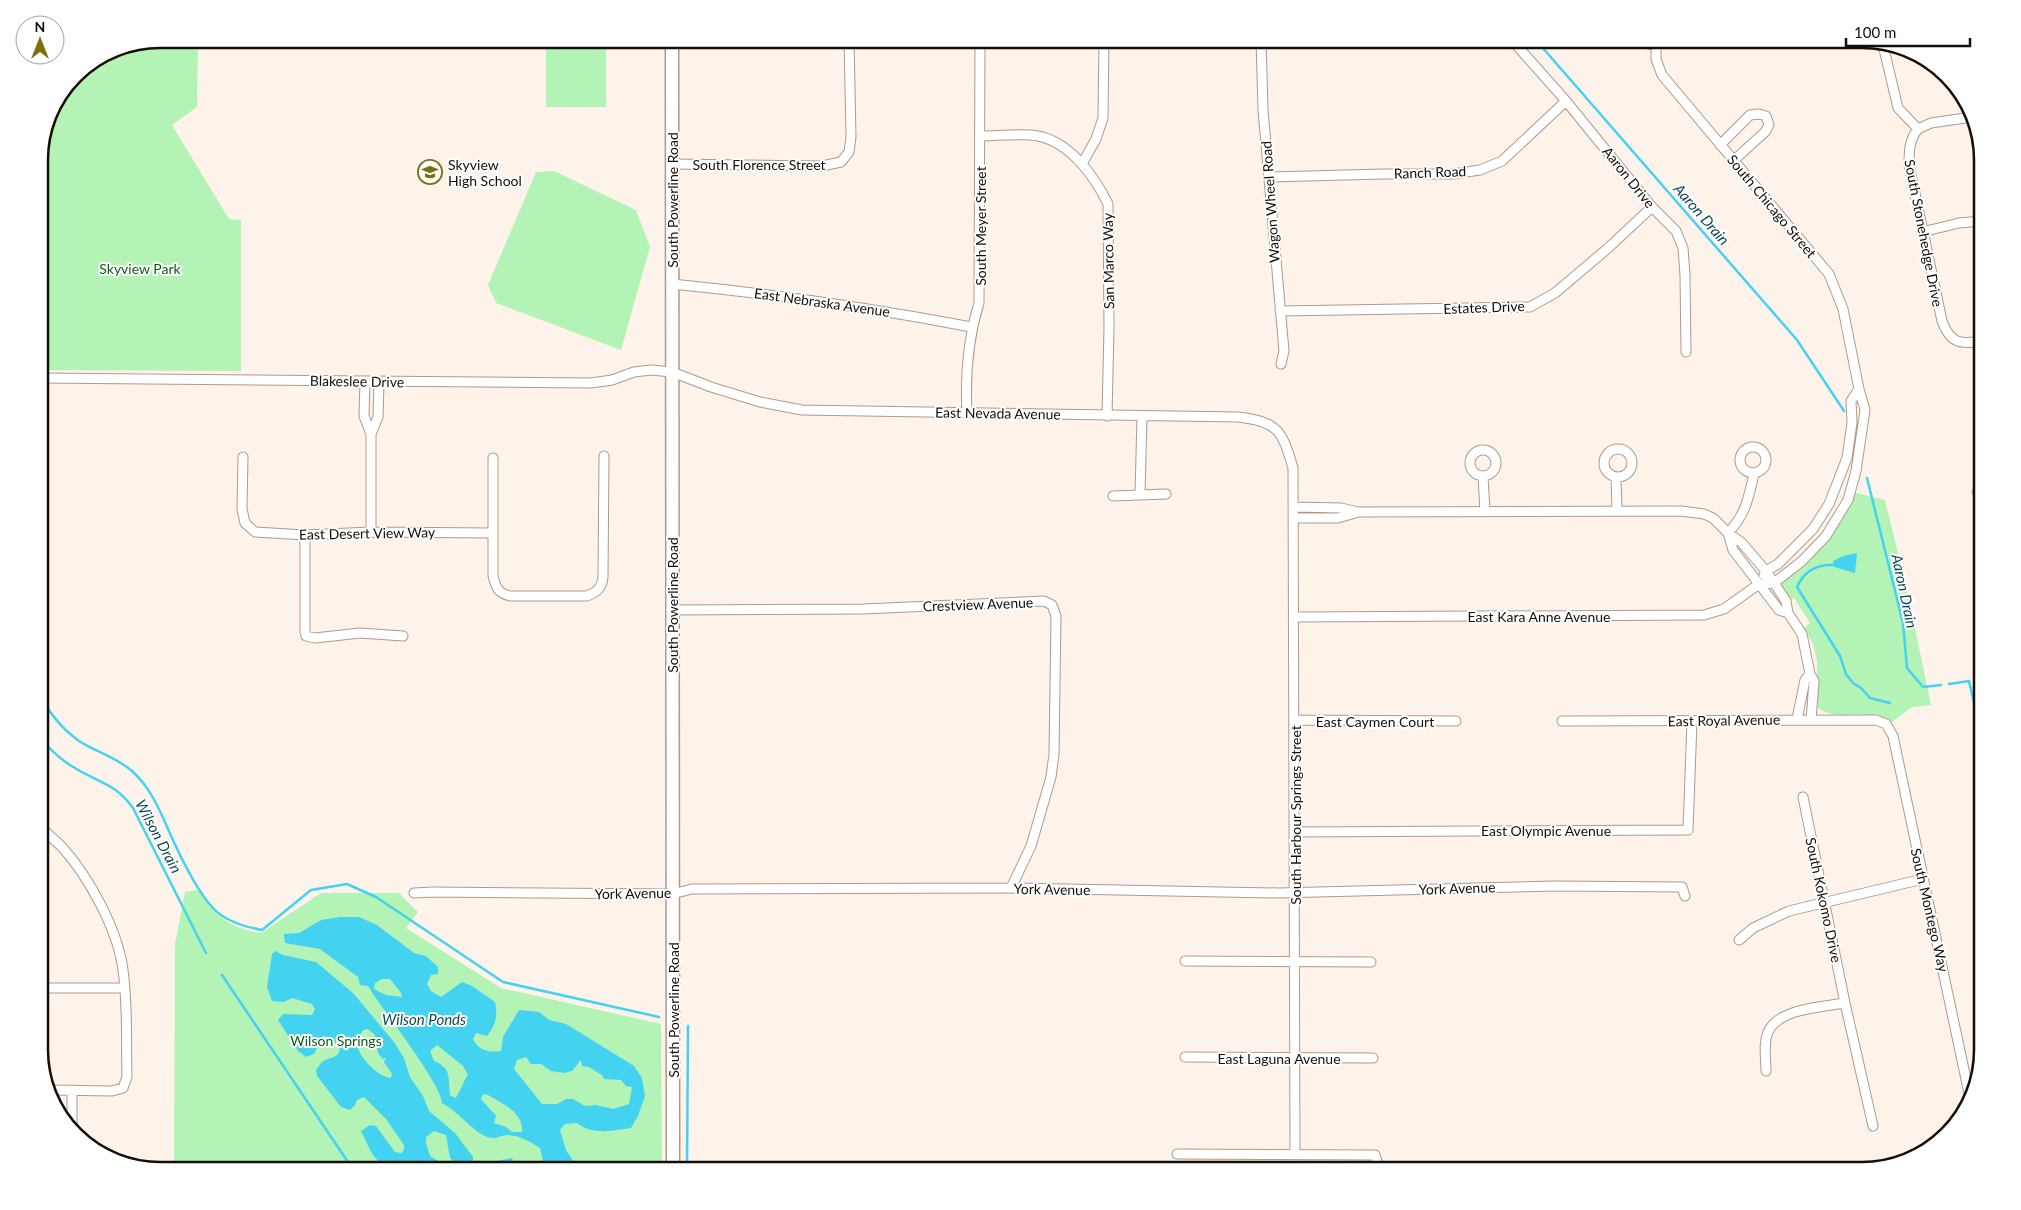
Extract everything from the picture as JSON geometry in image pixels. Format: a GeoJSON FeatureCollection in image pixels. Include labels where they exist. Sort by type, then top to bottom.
{"type":"FeatureCollection","features":[{"type":"Feature","properties":{"kind":"street","name":"South Powerline Road"},"geometry":{"type":"LineString","coordinates":[[672,48],[673,1162]]}},
{"type":"Feature","properties":{"kind":"street","name":"South Florence Street"},"geometry":{"type":"LineString","coordinates":[[672,164],[822,166],[841,162],[849,152],[851,137],[849,48]]}},
{"type":"Feature","properties":{"kind":"street","name":"South Meyer Street"},"geometry":{"type":"LineString","coordinates":[[967,412],[966,381],[972,327],[979,303],[980,48]]}},
{"type":"Feature","properties":{"kind":"street"},"geometry":{"type":"LineString","coordinates":[[1082,164],[1096,139],[1103,118],[1104,48]]}},
{"type":"Feature","properties":{"kind":"street","name":"Wagon Wheel Road"},"geometry":{"type":"LineString","coordinates":[[1261,48],[1263,110],[1284,351],[1281,364]]}},
{"type":"Feature","properties":{"kind":"street","name":"Aaron Drive"},"geometry":{"type":"LineString","coordinates":[[1519,48],[1566,100],[1652,206],[1676,231],[1683,248],[1686,352]]}},
{"type":"Feature","properties":{"kind":"street","name":"South Chicago Street"},"geometry":{"type":"LineString","coordinates":[[1656,48],[1656,59],[1662,75],[1829,274],[1843,309],[1858,389],[1865,410],[1856,471],[1848,500],[1826,536],[1802,561],[1774,583]]}},
{"type":"Feature","properties":{"kind":"street"},"geometry":{"type":"LineString","coordinates":[[1884,50],[1898,108],[1918,129],[1931,123],[1966,118]]}},
{"type":"Feature","properties":{"kind":"street","name":"Ranch Road"},"geometry":{"type":"LineString","coordinates":[[1269,177],[1453,174],[1480,170],[1502,161],[1566,100]]}},
{"type":"Feature","properties":{"kind":"street"},"geometry":{"type":"LineString","coordinates":[[1720,145],[1750,115],[1759,114],[1766,116],[1769,125],[1765,132],[1733,160]]}},
{"type":"Feature","properties":{"kind":"street","name":"South Stonehedge Drive"},"geometry":{"type":"LineString","coordinates":[[1918,129],[1909,149],[1909,165],[1942,321],[1947,334],[1957,342],[1973,342]]}},
{"type":"Feature","properties":{"kind":"street","name":"San Marco Way"},"geometry":{"type":"LineString","coordinates":[[980,136],[1038,136],[1059,144],[1082,164],[1100,187],[1108,204],[1109,328],[1107,416]]}},
{"type":"Feature","properties":{"kind":"street","name":"Estates Drive"},"geometry":{"type":"LineString","coordinates":[[1280,311],[1530,307],[1555,293],[1607,249],[1652,206]]}},
{"type":"Feature","properties":{"kind":"street"},"geometry":{"type":"LineString","coordinates":[[1922,232],[1973,222]]}},
{"type":"Feature","properties":{"kind":"street","name":"East Nebraska Avenue"},"geometry":{"type":"LineString","coordinates":[[672,284],[886,311],[972,327]]}},
{"type":"Feature","properties":{"kind":"street","name":"Blakeslee Drive"},"geometry":{"type":"LineString","coordinates":[[48,378],[591,383],[612,380],[634,372],[652,370],[672,372]]}},
{"type":"Feature","properties":{"kind":"street","name":"East Nevada Avenue"},"geometry":{"type":"LineString","coordinates":[[672,372],[711,387],[760,402],[802,410],[1238,417],[1261,420],[1275,428],[1285,439],[1294,476]]}},
{"type":"Feature","properties":{"kind":"street"},"geometry":{"type":"LineString","coordinates":[[364,381],[364,416],[371,434],[371,532]]}},
{"type":"Feature","properties":{"kind":"street"},"geometry":{"type":"LineString","coordinates":[[371,434],[378,417],[379,382]]}},
{"type":"Feature","properties":{"kind":"street","name":"South Chicago Street"},"geometry":{"type":"LineString","coordinates":[[1759,584],[1766,571],[1778,564],[1813,529],[1829,504],[1847,458],[1852,423],[1851,401],[1858,389]]}},
{"type":"Feature","properties":{"kind":"street"},"geometry":{"type":"LineString","coordinates":[[1140,495],[1142,416]]}},
{"type":"Feature","properties":{"kind":"street"},"geometry":{"type":"LineString","coordinates":[[493,458],[492,533],[493,576],[496,588],[502,594],[510,596],[587,596],[596,592],[602,586],[605,524],[604,456]]}},
{"type":"Feature","properties":{"kind":"street","name":"East Desert View Way"},"geometry":{"type":"LineString","coordinates":[[243,457],[242,509],[245,524],[255,532],[305,535],[371,532],[492,533]]}},
{"type":"Feature","properties":{"kind":"street"},"geometry":{"type":"LineString","coordinates":[[1728,533],[1739,521],[1746,507],[1754,474]]}},
{"type":"Feature","properties":{"kind":"street","name":"South Harbour Springs Street"},"geometry":{"type":"LineString","coordinates":[[1294,476],[1295,1154]]}},
{"type":"Feature","properties":{"kind":"street"},"geometry":{"type":"LineString","coordinates":[[1483,476],[1485,512]]}},
{"type":"Feature","properties":{"kind":"street"},"geometry":{"type":"LineString","coordinates":[[1616,477],[1617,511]]}},
{"type":"Feature","properties":{"kind":"street"},"geometry":{"type":"LineString","coordinates":[[1113,496],[1166,494]]}},
{"type":"Feature","properties":{"kind":"street"},"geometry":{"type":"LineString","coordinates":[[1294,507],[1342,508],[1358,512],[1681,511],[1704,514],[1713,518],[1728,533],[1741,542],[1766,571],[1786,601],[1788,613],[1802,634],[1810,674],[1814,681],[1811,720]]}},
{"type":"Feature","properties":{"kind":"street"},"geometry":{"type":"LineString","coordinates":[[1294,518],[1338,518],[1358,512]]}},
{"type":"Feature","properties":{"kind":"street"},"geometry":{"type":"LineString","coordinates":[[1728,533],[1733,550],[1779,610],[1788,613]]}},
{"type":"Feature","properties":{"kind":"street"},"geometry":{"type":"LineString","coordinates":[[305,535],[304,623],[306,636],[315,638],[360,633],[403,636]]}},
{"type":"Feature","properties":{"kind":"street"},"geometry":{"type":"LineString","coordinates":[[1759,584],[1774,583]]}},
{"type":"Feature","properties":{"kind":"street","name":"East Kara Anne Avenue"},"geometry":{"type":"LineString","coordinates":[[1294,617],[1704,615],[1724,610],[1759,584]]}},
{"type":"Feature","properties":{"kind":"street","name":"Crestview Avenue"},"geometry":{"type":"LineString","coordinates":[[671,610],[863,609],[1044,601],[1052,604],[1056,616],[1054,754],[1051,777],[1032,846],[1011,888]]}},
{"type":"Feature","properties":{"kind":"street"},"geometry":{"type":"LineString","coordinates":[[1797,719],[1805,680],[1810,674]]}},
{"type":"Feature","properties":{"kind":"street","name":"East Royal Avenue"},"geometry":{"type":"LineString","coordinates":[[1562,720],[1692,722],[1797,719],[1876,720],[1886,724]]}},
{"type":"Feature","properties":{"kind":"street","name":"East Caymen Court"},"geometry":{"type":"LineString","coordinates":[[1295,720],[1456,722]]}},
{"type":"Feature","properties":{"kind":"street","name":"East Olympic Avenue"},"geometry":{"type":"LineString","coordinates":[[1295,832],[1688,830],[1692,722]]}},
{"type":"Feature","properties":{"kind":"street","name":"South Montego Way"},"geometry":{"type":"LineString","coordinates":[[1886,724],[1893,736],[1968,1087]]}},
{"type":"Feature","properties":{"kind":"street","name":"South Kokomo Drive"},"geometry":{"type":"LineString","coordinates":[[1803,797],[1845,1003],[1873,1126]]}},
{"type":"Feature","properties":{"kind":"street"},"geometry":{"type":"LineString","coordinates":[[48,834],[62,847],[92,888],[113,930],[123,968],[125,988],[127,1077],[123,1088],[112,1091],[54,1090]]}},
{"type":"Feature","properties":{"kind":"street"},"geometry":{"type":"LineString","coordinates":[[1739,940],[1753,928],[1789,911],[1923,879]]}},
{"type":"Feature","properties":{"kind":"street","name":"York Avenue"},"geometry":{"type":"LineString","coordinates":[[414,893],[672,894],[692,889],[1011,888],[1295,893],[1554,886],[1682,888],[1686,896]]}},
{"type":"Feature","properties":{"kind":"street"},"geometry":{"type":"LineString","coordinates":[[1185,960],[1371,962]]}},
{"type":"Feature","properties":{"kind":"street"},"geometry":{"type":"LineString","coordinates":[[48,988],[125,988]]}},
{"type":"Feature","properties":{"kind":"street"},"geometry":{"type":"LineString","coordinates":[[1766,1071],[1768,1033],[1783,1016],[1845,1003]]}},
{"type":"Feature","properties":{"kind":"street","name":"East Laguna Avenue"},"geometry":{"type":"LineString","coordinates":[[1185,1057],[1372,1058]]}},
{"type":"Feature","properties":{"kind":"street"},"geometry":{"type":"LineString","coordinates":[[72,1090],[72,1120]]}},
{"type":"Feature","properties":{"kind":"street"},"geometry":{"type":"LineString","coordinates":[[1177,1154],[1375,1154],[1377,1162]]}},
{"type":"Feature","properties":{"kind":"green space","name":"Skyview Park"},"geometry":{"type":"Polygon","coordinates":[[[144,48],[198,48],[197,107],[172,125],[229,219],[241,220],[241,371],[48,370],[48,144],[51,130],[62,103],[75,85],[103,62],[116,56],[144,48]]]}},
{"type":"Feature","properties":{"kind":"green space"},"geometry":{"type":"Polygon","coordinates":[[[546,48],[606,48],[606,107],[546,107],[546,48]]]}},
{"type":"Feature","properties":{"kind":"green space"},"geometry":{"type":"Polygon","coordinates":[[[554,171],[636,210],[650,247],[621,350],[496,303],[488,285],[536,172],[554,171]]]}},
{"type":"Feature","properties":{"kind":"green space"},"geometry":{"type":"Polygon","coordinates":[[[1852,492],[1885,500],[1907,590],[1931,705],[1912,707],[1889,724],[1871,715],[1834,714],[1825,712],[1817,707],[1817,661],[1813,644],[1804,628],[1810,623],[1794,598],[1787,602],[1779,589],[1783,578],[1804,562],[1852,492]]]}},
{"type":"Feature","properties":{"kind":"green space","name":"Wilson Springs"},"geometry":{"type":"Polygon","coordinates":[[[198,890],[217,914],[224,919],[240,928],[261,933],[321,893],[399,893],[418,912],[406,928],[501,988],[661,1024],[662,1162],[174,1162],[175,944],[185,892],[198,890]]]}},
{"type":"Feature","properties":{"kind":"water"},"geometry":{"type":"Polygon","coordinates":[[[1857,553],[1855,573],[1834,567],[1833,561],[1843,556],[1857,553]]]}},
{"type":"Feature","properties":{"kind":"water","name":"Wilson Ponds"},"geometry":{"type":"Polygon","coordinates":[[[340,917],[359,917],[377,925],[414,953],[426,956],[438,967],[438,974],[431,975],[427,984],[431,991],[441,997],[462,982],[472,986],[495,1002],[496,1016],[492,1028],[487,1036],[476,1033],[473,1039],[484,1050],[492,1052],[501,1051],[503,1037],[519,1010],[539,1012],[549,1020],[566,1024],[634,1066],[642,1078],[645,1096],[638,1116],[631,1128],[617,1130],[596,1131],[577,1123],[565,1124],[560,1130],[566,1150],[574,1162],[543,1162],[540,1148],[533,1143],[511,1135],[497,1138],[485,1136],[442,1103],[432,1079],[422,1063],[368,986],[360,985],[358,977],[320,949],[285,943],[284,934],[299,933],[321,920],[340,917]],[[382,979],[375,983],[374,989],[386,995],[402,997],[390,979],[382,979]],[[437,1045],[430,1051],[434,1061],[446,1070],[449,1079],[450,1095],[455,1098],[468,1075],[463,1066],[437,1045]],[[526,1057],[517,1060],[514,1069],[542,1104],[557,1104],[566,1099],[573,1099],[585,1106],[596,1105],[613,1109],[629,1104],[632,1087],[626,1086],[621,1080],[604,1079],[602,1075],[589,1067],[582,1066],[581,1060],[572,1071],[564,1073],[551,1071],[541,1064],[531,1064],[526,1057]],[[483,1094],[481,1099],[496,1116],[494,1123],[506,1127],[512,1132],[522,1132],[520,1119],[511,1109],[483,1094]]]}},
{"type":"Feature","properties":{"kind":"water","name":"Wilson Ponds"},"geometry":{"type":"Polygon","coordinates":[[[275,951],[283,955],[316,962],[353,993],[394,1042],[404,1058],[410,1077],[423,1096],[429,1111],[455,1133],[473,1157],[474,1162],[454,1162],[450,1158],[446,1135],[434,1131],[426,1137],[426,1143],[430,1156],[440,1162],[379,1162],[371,1152],[361,1131],[370,1125],[376,1126],[395,1152],[401,1153],[404,1150],[404,1145],[386,1119],[364,1097],[357,1100],[350,1110],[341,1107],[317,1076],[316,1070],[320,1064],[339,1052],[340,1049],[330,1038],[323,1036],[314,1054],[306,1057],[298,1051],[278,1020],[283,1014],[312,1015],[315,1009],[312,1004],[292,998],[284,1002],[272,1001],[267,987],[272,954],[275,951]],[[368,1029],[363,1030],[356,1042],[357,1047],[364,1059],[374,1069],[391,1078],[392,1074],[384,1062],[386,1058],[383,1059],[380,1056],[377,1049],[378,1044],[374,1039],[375,1035],[368,1029]]]}},
{"type":"Feature","properties":{"kind":"water","name":"Wilson Ponds"},"geometry":{"type":"Polygon","coordinates":[[[512,1158],[513,1162],[492,1162],[512,1158]]]}},
{"type":"Feature","properties":{"kind":"waterway","name":"Aaron Drain"},"geometry":{"type":"LineString","coordinates":[[1543,48],[1797,340],[1844,411]]}},
{"type":"Feature","properties":{"kind":"waterway","name":"Aaron Drain"},"geometry":{"type":"LineString","coordinates":[[1867,478],[1903,623],[1907,668],[1923,687],[1941,685]]}},
{"type":"Feature","properties":{"kind":"waterway"},"geometry":{"type":"LineString","coordinates":[[1834,565],[1817,567],[1807,573],[1797,587],[1840,656],[1846,674],[1853,683],[1861,688],[1870,698],[1890,703]]}},
{"type":"Feature","properties":{"kind":"waterway","name":"Aaron Drain"},"geometry":{"type":"LineString","coordinates":[[1949,684],[1969,681],[1974,701]]}},
{"type":"Feature","properties":{"kind":"waterway"},"geometry":{"type":"LineString","coordinates":[[48,709],[56,720],[79,741],[119,762],[138,777],[157,805],[182,860],[200,891],[213,908],[229,920],[262,930],[311,890],[347,884],[376,897],[503,982],[659,1017]]}},
{"type":"Feature","properties":{"kind":"waterway","name":"Wilson Drain"},"geometry":{"type":"LineString","coordinates":[[48,746],[65,761],[120,793],[133,808],[206,953]]}},
{"type":"Feature","properties":{"kind":"waterway","name":"Wilson Drain"},"geometry":{"type":"LineString","coordinates":[[222,975],[348,1162]]}},
{"type":"Feature","properties":{"kind":"waterway"},"geometry":{"type":"LineString","coordinates":[[687,1162],[688,1026]]}},
{"type":"Feature","properties":{"kind":"place","name":"Skyview High School"},"geometry":{"type":"Point","coordinates":[430,172]}}]}
